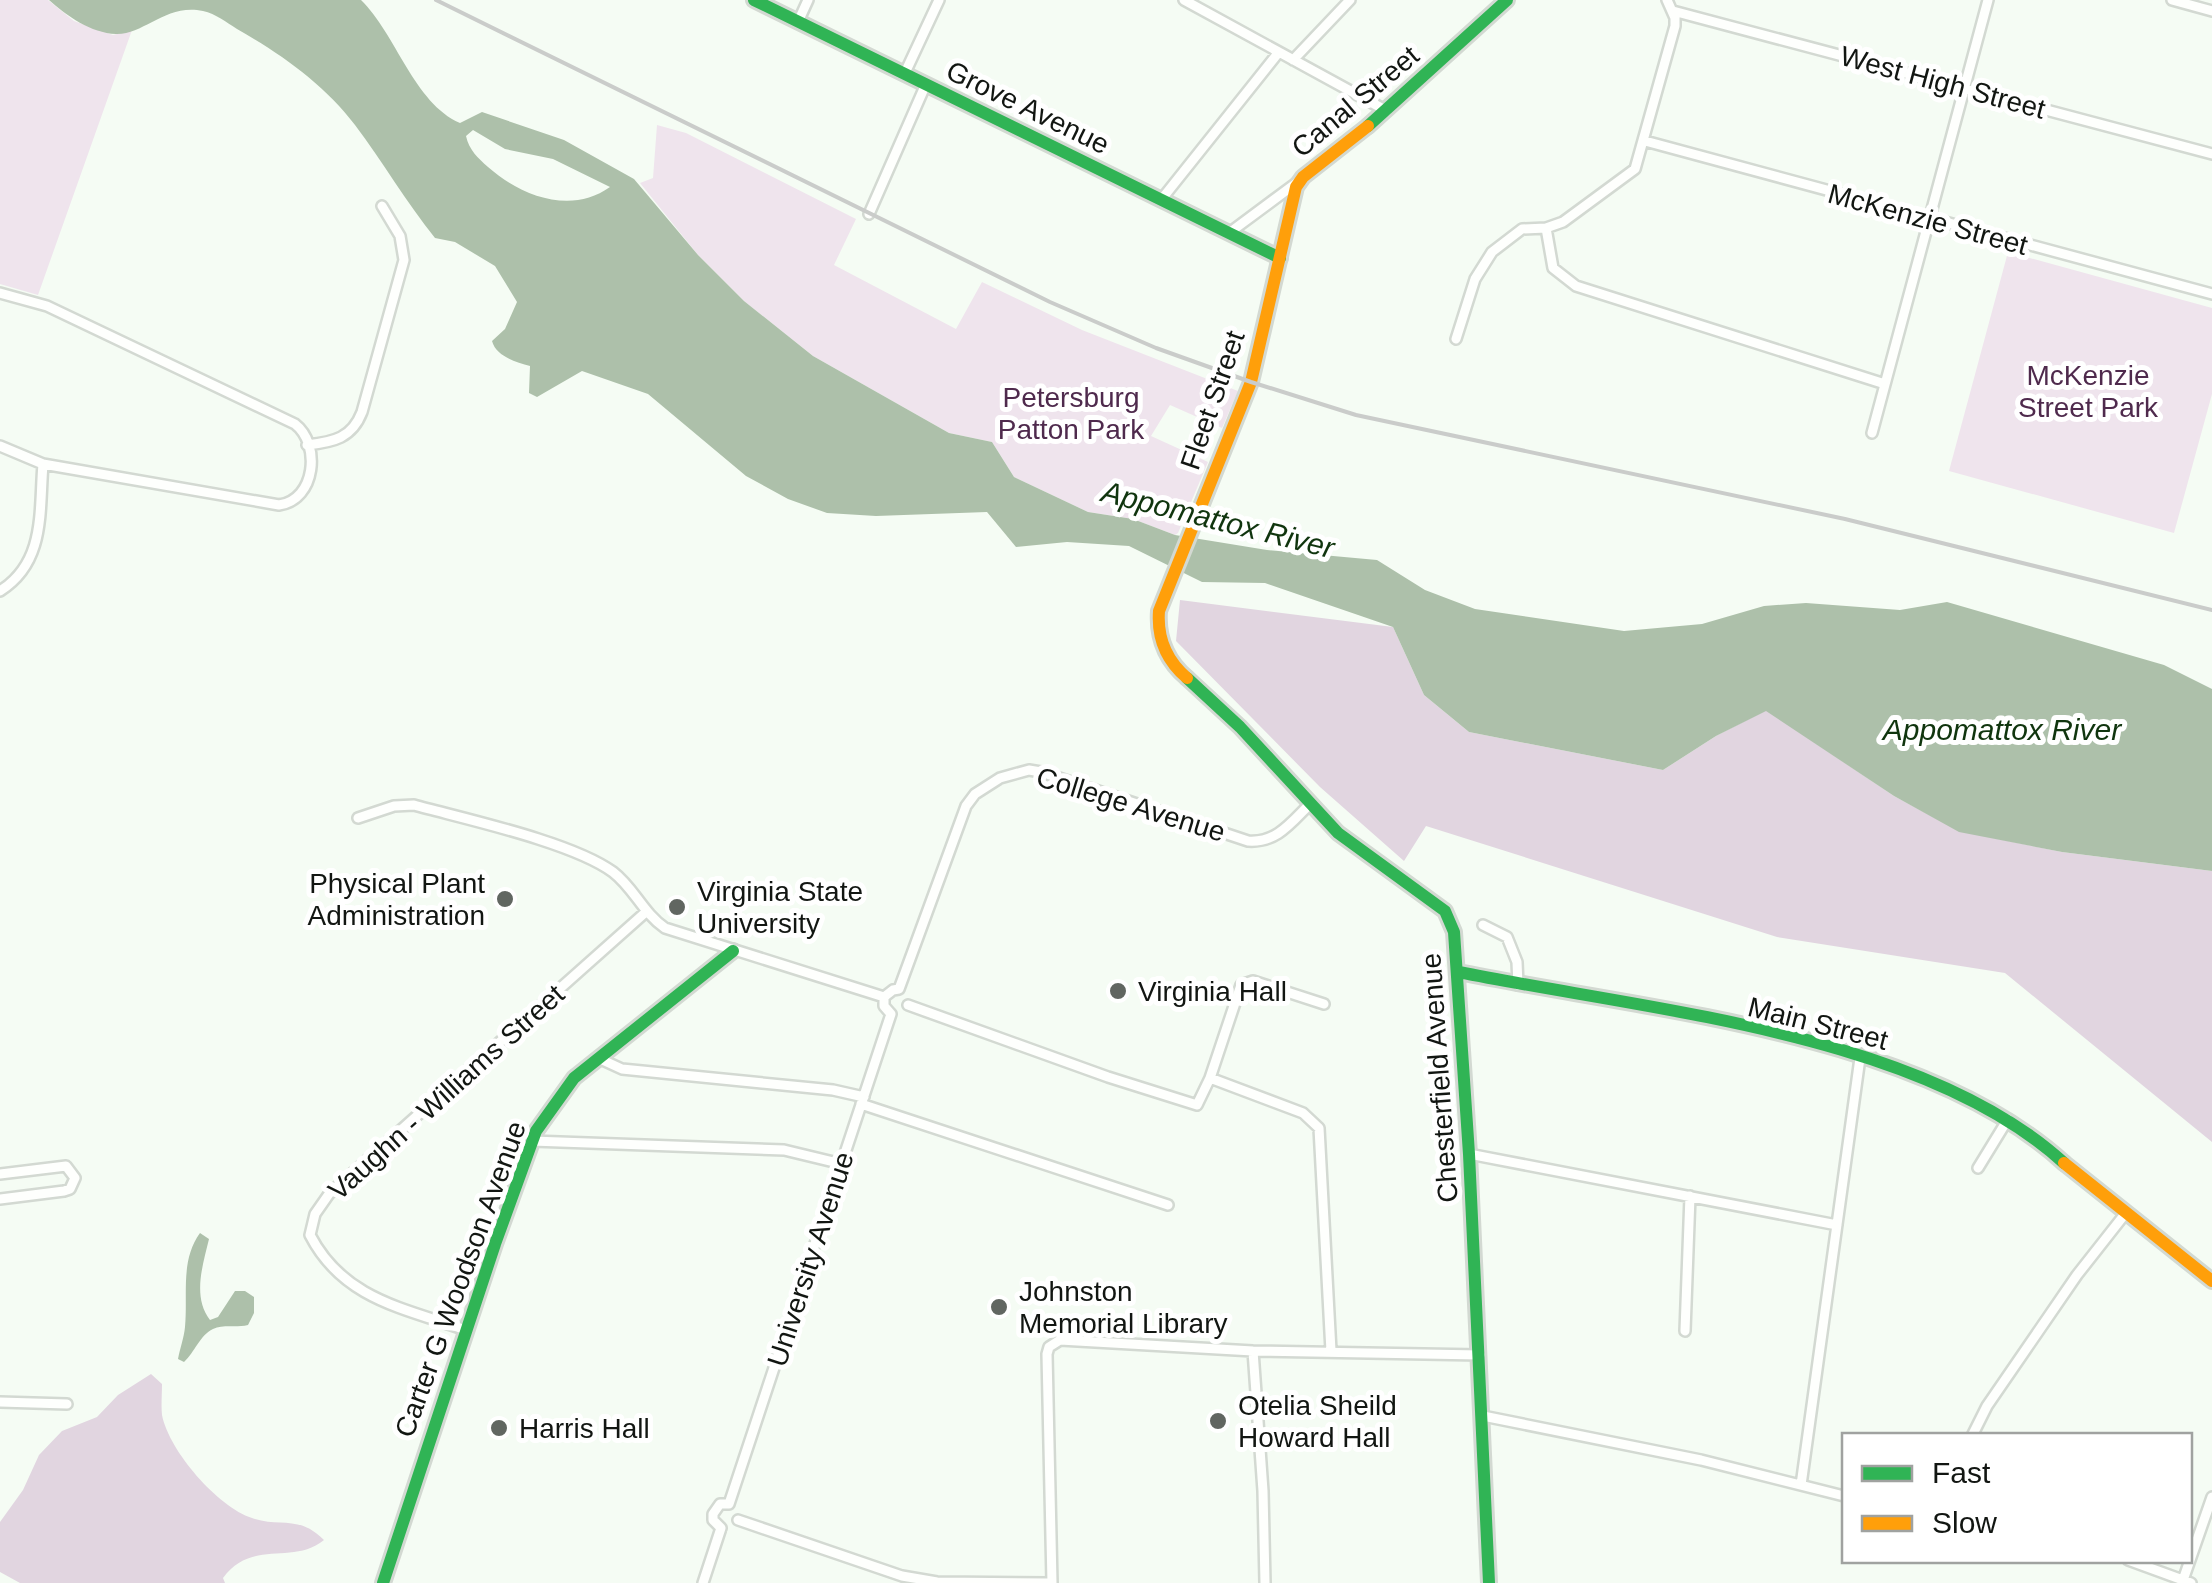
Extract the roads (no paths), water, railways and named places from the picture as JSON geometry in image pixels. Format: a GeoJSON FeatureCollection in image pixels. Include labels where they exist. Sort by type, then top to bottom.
{"type":"FeatureCollection","features":[{"type":"Feature","properties":{"kind":"main road","name":"Grove Avenue"},"geometry":{"type":"LineString","coordinates":[[754,0],[1280,258]]}},
{"type":"Feature","properties":{"kind":"main road","name":"Canal Street"},"geometry":{"type":"LineString","coordinates":[[1303,177],[1387,111],[1507,0]]}},
{"type":"Feature","properties":{"kind":"main road","name":"Fleet Street"},"geometry":{"type":"LineString","coordinates":[[1170,578],[1251,382],[1296,187],[1303,177]]}},
{"type":"Feature","properties":{"kind":"main road","name":"Chesterfield Avenue"},"geometry":{"type":"LineString","coordinates":[[1170,578],[1158,627],[1171,664],[1240,727],[1309,805],[1364,854],[1444,911],[1454,932],[1480,1355],[1489,1583]]}},
{"type":"Feature","properties":{"kind":"main road","name":"Carter G Woodson Avenue"},"geometry":{"type":"LineString","coordinates":[[383,1583],[532,1140],[560,1094],[598,1058],[733,951]]}},
{"type":"Feature","properties":{"kind":"main road","name":"Main Street"},"geometry":{"type":"LineString","coordinates":[[1459,972],[1712,1023],[1860,1058],[1914,1075],[2008,1119],[2212,1281]]}},
{"type":"Feature","properties":{"kind":"street"},"geometry":{"type":"LineString","coordinates":[[798,22],[808,0]]}},
{"type":"Feature","properties":{"kind":"street"},"geometry":{"type":"LineString","coordinates":[[904,75],[939,0]]}},
{"type":"Feature","properties":{"kind":"street"},"geometry":{"type":"LineString","coordinates":[[1184,0],[1387,111]]}},
{"type":"Feature","properties":{"kind":"street"},"geometry":{"type":"LineString","coordinates":[[1293,60],[1350,0]]}},
{"type":"Feature","properties":{"kind":"street"},"geometry":{"type":"LineString","coordinates":[[1456,340],[1475,279],[1492,252],[1522,229],[1546,228],[1563,222],[1627,176],[1639,160],[1675,26],[1667,0]]}},
{"type":"Feature","properties":{"kind":"street"},"geometry":{"type":"LineString","coordinates":[[1872,433],[1988,0]]}},
{"type":"Feature","properties":{"kind":"street"},"geometry":{"type":"LineString","coordinates":[[2172,0],[2212,11]]}},
{"type":"Feature","properties":{"kind":"street","name":"West High Street"},"geometry":{"type":"LineString","coordinates":[[1673,11],[2212,154]]}},
{"type":"Feature","properties":{"kind":"street"},"geometry":{"type":"LineString","coordinates":[[1160,200],[1279,52]]}},
{"type":"Feature","properties":{"kind":"street"},"geometry":{"type":"LineString","coordinates":[[869,214],[926,84]]}},
{"type":"Feature","properties":{"kind":"street","name":"McKenzie Street"},"geometry":{"type":"LineString","coordinates":[[1645,141],[2212,294]]}},
{"type":"Feature","properties":{"kind":"street","name":"Canal Street"},"geometry":{"type":"LineString","coordinates":[[1229,233],[1303,177]]}},
{"type":"Feature","properties":{"kind":"street"},"geometry":{"type":"LineString","coordinates":[[307,445],[346,436],[354,430],[362,412],[404,260],[400,236],[382,206]]}},
{"type":"Feature","properties":{"kind":"street"},"geometry":{"type":"LineString","coordinates":[[1546,228],[1553,268],[1576,286],[1885,384]]}},
{"type":"Feature","properties":{"kind":"street"},"geometry":{"type":"LineString","coordinates":[[0,292],[47,306],[295,424],[306,435],[311,469],[306,490],[294,501],[279,505],[43,464],[0,446]]}},
{"type":"Feature","properties":{"kind":"street"},"geometry":{"type":"LineString","coordinates":[[0,591],[12,583],[37,546],[43,464]]}},
{"type":"Feature","properties":{"kind":"street","name":"College Avenue"},"geometry":{"type":"LineString","coordinates":[[899,990],[958,819],[976,794],[1000,778],[1029,770],[1041,772],[1248,841],[1264,842],[1282,832],[1309,805]]}},
{"type":"Feature","properties":{"kind":"street"},"geometry":{"type":"LineString","coordinates":[[358,818],[394,806],[414,805],[546,844],[612,871],[665,928],[884,997]]}},
{"type":"Feature","properties":{"kind":"street","name":"Vaughn - Williams Street"},"geometry":{"type":"LineString","coordinates":[[466,1330],[367,1295],[344,1281],[310,1235],[315,1214],[329,1194],[647,911]]}},
{"type":"Feature","properties":{"kind":"street"},"geometry":{"type":"LineString","coordinates":[[1483,926],[1506,938],[1517,962],[1518,985]]}},
{"type":"Feature","properties":{"kind":"street"},"geometry":{"type":"LineString","coordinates":[[908,1005],[1108,1078],[1197,1104],[1210,1078],[1241,984],[1253,981],[1324,1004]]}},
{"type":"Feature","properties":{"kind":"street"},"geometry":{"type":"LineString","coordinates":[[899,990],[907,996],[908,1005],[900,1014],[892,1014],[884,1006],[884,997],[899,990]]}},
{"type":"Feature","properties":{"kind":"street","name":"University Avenue"},"geometry":{"type":"LineString","coordinates":[[703,1583],[722,1528],[713,1520],[713,1514],[720,1504],[730,1504],[892,1014]]}},
{"type":"Feature","properties":{"kind":"street"},"geometry":{"type":"LineString","coordinates":[[598,1058],[622,1069],[833,1090],[1168,1205]]}},
{"type":"Feature","properties":{"kind":"street"},"geometry":{"type":"LineString","coordinates":[[1801,1486],[1860,1058]]}},
{"type":"Feature","properties":{"kind":"street"},"geometry":{"type":"LineString","coordinates":[[1210,1078],[1303,1113],[1319,1128],[1330,1351]]}},
{"type":"Feature","properties":{"kind":"street"},"geometry":{"type":"LineString","coordinates":[[1978,1168],[2008,1119]]}},
{"type":"Feature","properties":{"kind":"street"},"geometry":{"type":"LineString","coordinates":[[532,1140],[784,1150],[842,1164]]}},
{"type":"Feature","properties":{"kind":"street"},"geometry":{"type":"LineString","coordinates":[[1469,1154],[1837,1225]]}},
{"type":"Feature","properties":{"kind":"street"},"geometry":{"type":"LineString","coordinates":[[0,1174],[66,1166],[75,1178],[64,1192],[0,1199]]}},
{"type":"Feature","properties":{"kind":"street"},"geometry":{"type":"LineString","coordinates":[[1685,1331],[1690,1196]]}},
{"type":"Feature","properties":{"kind":"street"},"geometry":{"type":"LineString","coordinates":[[1974,1433],[1987,1406],[2077,1275],[2125,1214]]}},
{"type":"Feature","properties":{"kind":"street"},"geometry":{"type":"LineString","coordinates":[[738,1520],[902,1576],[937,1582],[1050,1583],[1047,1354],[1060,1340],[1253,1351],[1480,1355]]}},
{"type":"Feature","properties":{"kind":"street"},"geometry":{"type":"LineString","coordinates":[[1253,1351],[1264,1503],[1265,1583]]}},
{"type":"Feature","properties":{"kind":"street"},"geometry":{"type":"LineString","coordinates":[[0,1402],[67,1404]]}},
{"type":"Feature","properties":{"kind":"street"},"geometry":{"type":"LineString","coordinates":[[1483,1416],[1702,1460],[1842,1496]]}},
{"type":"Feature","properties":{"kind":"street"},"geometry":{"type":"LineString","coordinates":[[2192,1560],[2212,1497]]}},
{"type":"Feature","properties":{"kind":"street"},"geometry":{"type":"LineString","coordinates":[[722,1528],[731,1528],[738,1520],[738,1512],[730,1504]]}},
{"type":"Feature","properties":{"kind":"street"},"geometry":{"type":"LineString","coordinates":[[2136,1563],[2185,1582]]}},
{"type":"Feature","properties":{"kind":"water","name":"Appomattox River"},"geometry":{"type":"Polygon","coordinates":[[[49,0],[361,0],[418,84],[444,113],[460,123],[482,112],[564,140],[634,179],[698,255],[744,301],[813,356],[949,433],[992,442],[1014,477],[1088,512],[1133,519],[1175,535],[1267,550],[1377,560],[1425,590],[1475,609],[1624,631],[1702,624],[1764,606],[1806,603],[1900,610],[1947,602],[2164,665],[2212,689],[2212,871],[2062,852],[1959,832],[1894,796],[1766,711],[1716,736],[1663,770],[1469,732],[1424,695],[1393,627],[1265,583],[1202,582],[1129,546],[1067,542],[1016,547],[987,512],[876,516],[827,513],[788,499],[746,476],[648,394],[582,371],[537,397],[529,393],[530,366],[502,354],[492,341],[505,329],[517,302],[495,266],[455,242],[435,238],[343,110],[316,83],[270,49],[203,11],[178,11],[136,30],[116,34],[89,27],[49,0]],[[473,130],[466,136],[472,150],[488,167],[531,193],[563,201],[579,200],[610,187],[553,159],[505,149],[473,130]]]}},
{"type":"Feature","properties":{"kind":"water"},"geometry":{"type":"Polygon","coordinates":[[[200,1233],[209,1239],[200,1291],[210,1320],[218,1317],[235,1291],[245,1291],[254,1297],[254,1313],[248,1325],[208,1332],[184,1362],[178,1359],[185,1327],[187,1266],[200,1233]]]}},
{"type":"Feature","properties":{"kind":"railway"},"geometry":{"type":"LineString","coordinates":[[436,0],[1050,302],[1156,348],[1251,382],[1356,415],[1845,519],[2212,610]]}},
{"type":"Feature","properties":{"kind":"place","name":"Physical Plant Administration"},"geometry":{"type":"Point","coordinates":[505,899]}},
{"type":"Feature","properties":{"kind":"place","name":"Virginia State University"},"geometry":{"type":"Point","coordinates":[677,907]}},
{"type":"Feature","properties":{"kind":"place","name":"Virginia Hall"},"geometry":{"type":"Point","coordinates":[1118,991]}},
{"type":"Feature","properties":{"kind":"place","name":"Johnston Memorial Library"},"geometry":{"type":"Point","coordinates":[999,1307]}},
{"type":"Feature","properties":{"kind":"place","name":"Otelia Sheild Howard Hall"},"geometry":{"type":"Point","coordinates":[1218,1421]}},
{"type":"Feature","properties":{"kind":"place","name":"Harris Hall"},"geometry":{"type":"Point","coordinates":[499,1428]}},
{"type":"Feature","properties":{"kind":"park label","name":"McKenzie Street Park"},"geometry":{"type":"Point","coordinates":[2088,391]}},
{"type":"Feature","properties":{"kind":"park label","name":"Petersburg Patton Park"},"geometry":{"type":"Point","coordinates":[1071,413]}}]}
